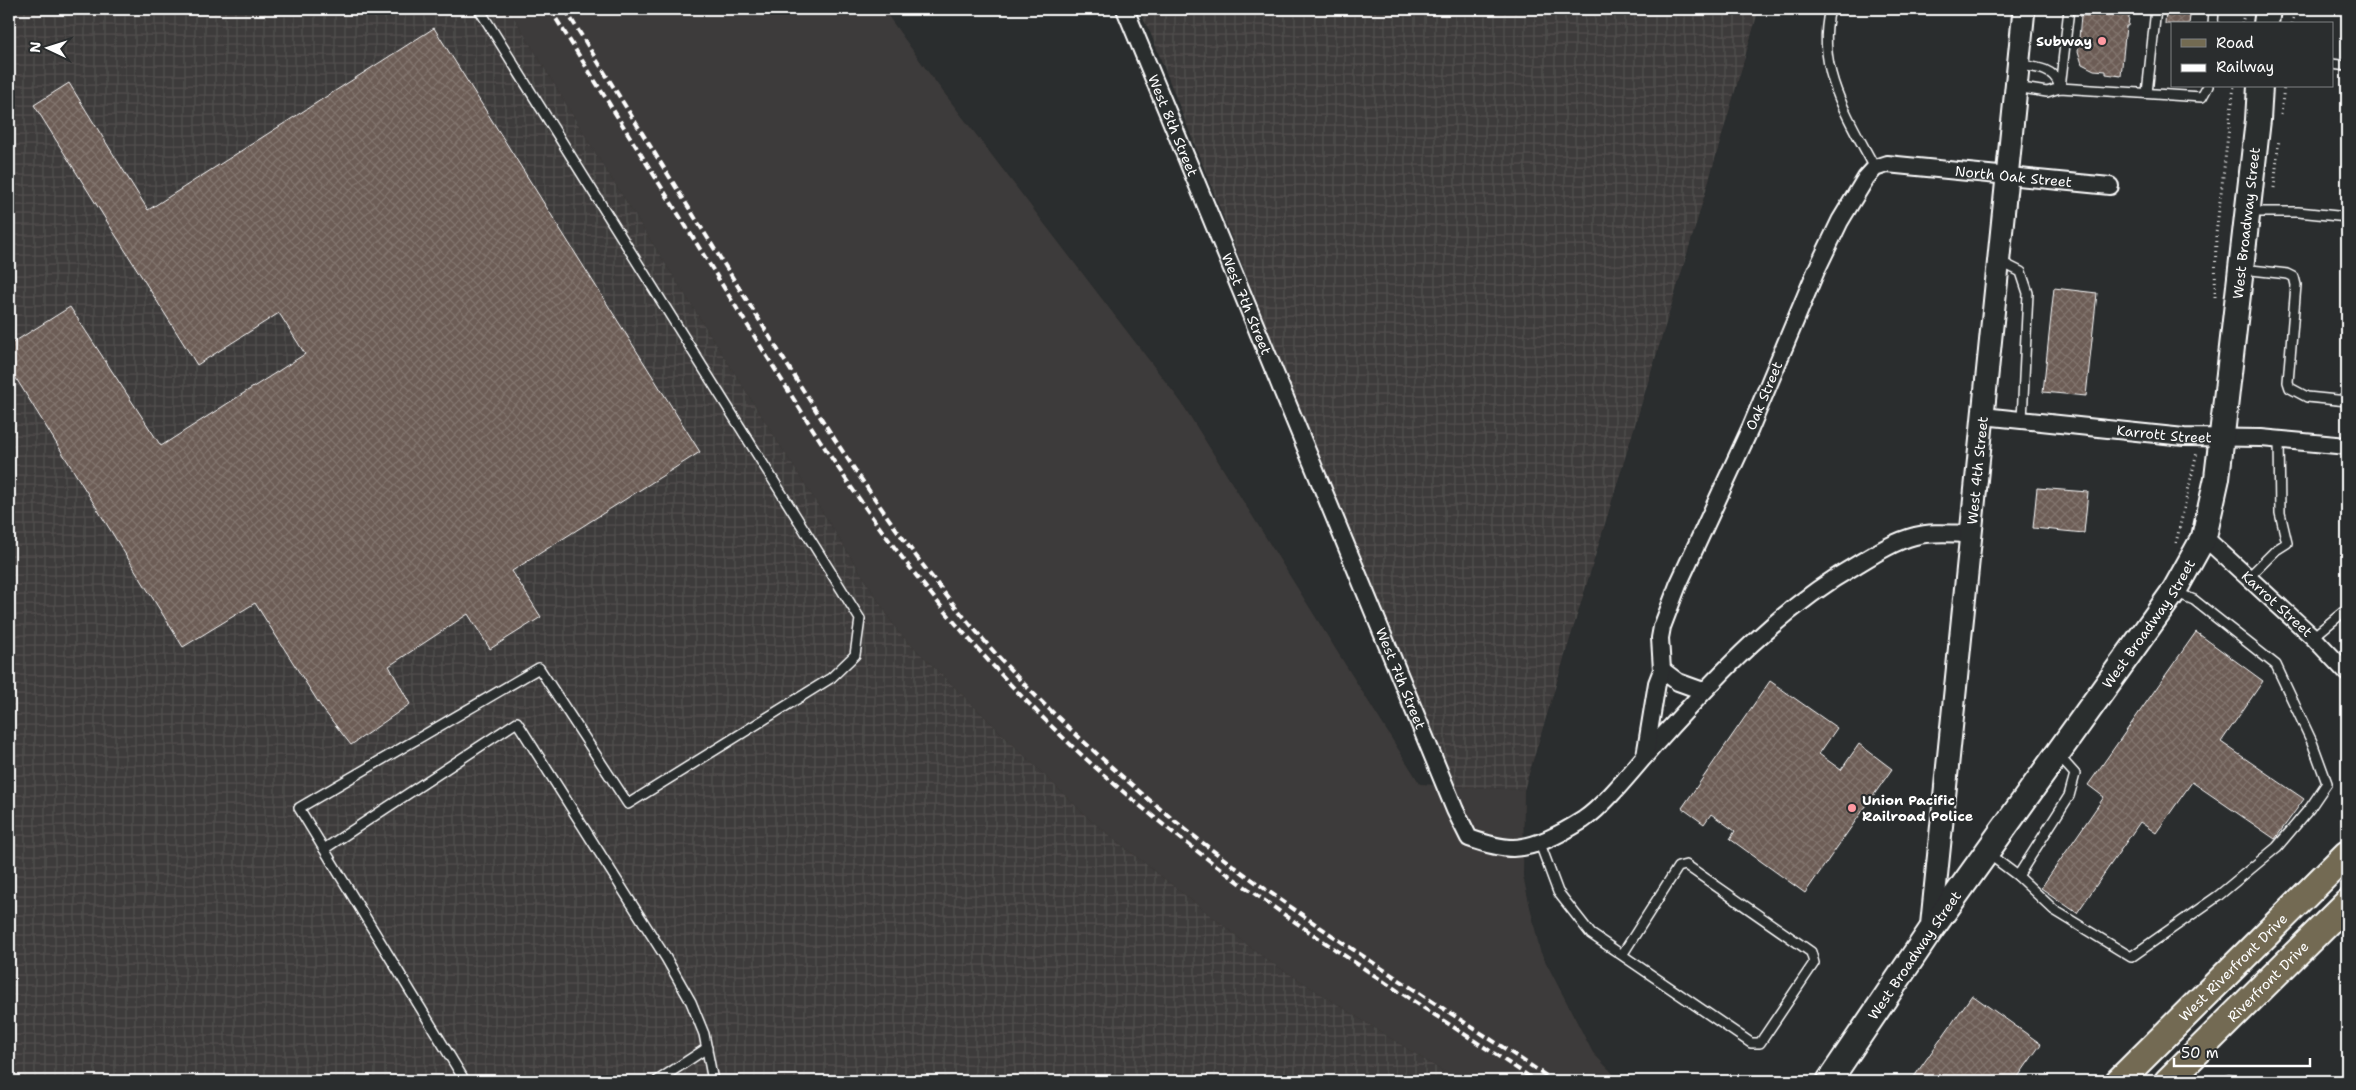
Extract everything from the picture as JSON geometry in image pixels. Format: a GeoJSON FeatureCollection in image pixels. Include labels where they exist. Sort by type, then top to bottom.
{"type":"FeatureCollection","features":[{"type":"Feature","properties":{"kind":"main road"},"geometry":{"type":"LineString","coordinates":[[2266,22],[2268,9]]}},
{"type":"Feature","properties":{"kind":"main road","name":"West Broadway Street"},"geometry":{"type":"LineString","coordinates":[[1829,1081],[1931,930],[2174,591],[2204,537],[2217,478],[2211,437],[2239,268],[2260,88]]}},
{"type":"Feature","properties":{"kind":"main road","name":"West Riverfront Drive"},"geometry":{"type":"LineString","coordinates":[[2119,1081],[2347,854]]}},
{"type":"Feature","properties":{"kind":"main road","name":"Riverfront Drive"},"geometry":{"type":"LineString","coordinates":[[2168,1081],[2347,903]]}},
{"type":"Feature","properties":{"kind":"street","name":"West 8th Street"},"geometry":{"type":"LineString","coordinates":[[1125,9],[1220,243]]}},
{"type":"Feature","properties":{"kind":"street","name":"West 4th Street"},"geometry":{"type":"LineString","coordinates":[[1931,930],[2024,9]]}},
{"type":"Feature","properties":{"kind":"street","name":"North Oak Street"},"geometry":{"type":"LineString","coordinates":[[1874,168],[1887,164],[2110,186]]}},
{"type":"Feature","properties":{"kind":"street","name":"Oak Street"},"geometry":{"type":"LineString","coordinates":[[1645,756],[1657,683],[1662,670],[1660,638],[1662,627],[1678,585],[1750,429],[1816,270],[1840,221],[1874,168]]}},
{"type":"Feature","properties":{"kind":"street","name":"West 7th Street"},"geometry":{"type":"LineString","coordinates":[[1220,243],[1455,810],[1469,838],[1513,848],[1539,841],[1584,819],[1645,756],[1703,691]]}},
{"type":"Feature","properties":{"kind":"street","name":"Karrott Street"},"geometry":{"type":"LineString","coordinates":[[1984,416],[2211,437],[2347,446]]}},
{"type":"Feature","properties":{"kind":"street"},"geometry":{"type":"LineString","coordinates":[[1662,670],[1678,682],[1703,691],[1774,621],[1840,574],[1901,541],[1915,536],[1929,533],[1972,534]]}},
{"type":"Feature","properties":{"kind":"street","name":"Karrot Street"},"geometry":{"type":"LineString","coordinates":[[2204,537],[2313,637],[2347,673]]}},
{"type":"Feature","properties":{"kind":"lane"},"geometry":{"type":"LineString","coordinates":[[466,1081],[299,808],[539,668],[628,804],[831,678],[855,656],[860,619],[479,9]]}},
{"type":"Feature","properties":{"kind":"lane"},"geometry":{"type":"LineString","coordinates":[[1830,9],[1826,26],[1826,50],[1830,75],[1841,105],[1874,168]]}},
{"type":"Feature","properties":{"kind":"lane"},"geometry":{"type":"LineString","coordinates":[[2060,88],[2069,9]]}},
{"type":"Feature","properties":{"kind":"lane"},"geometry":{"type":"LineString","coordinates":[[2146,94],[2156,9]]}},
{"type":"Feature","properties":{"kind":"lane"},"geometry":{"type":"LineString","coordinates":[[2213,22],[2214,9]]}},
{"type":"Feature","properties":{"kind":"lane"},"geometry":{"type":"LineString","coordinates":[[2019,64],[2047,70],[2058,80],[2060,88]]}},
{"type":"Feature","properties":{"kind":"lane"},"geometry":{"type":"LineString","coordinates":[[2334,64],[2347,66]]}},
{"type":"Feature","properties":{"kind":"lane"},"geometry":{"type":"LineString","coordinates":[[2016,87],[2047,92],[2060,88],[2202,97],[2207,88]]}},
{"type":"Feature","properties":{"kind":"lane"},"geometry":{"type":"LineString","coordinates":[[2246,212],[2298,212],[2347,217]]}},
{"type":"Feature","properties":{"kind":"lane"},"geometry":{"type":"LineString","coordinates":[[1999,261],[2021,272],[2028,293],[2022,420]]}},
{"type":"Feature","properties":{"kind":"lane"},"geometry":{"type":"LineString","coordinates":[[2239,268],[2288,274],[2294,278],[2296,285],[2288,382],[2290,388],[2307,397],[2347,401]]}},
{"type":"Feature","properties":{"kind":"lane"},"geometry":{"type":"LineString","coordinates":[[2248,578],[2276,550],[2287,543],[2280,514],[2279,440]]}},
{"type":"Feature","properties":{"kind":"lane"},"geometry":{"type":"LineString","coordinates":[[1986,852],[2018,876],[2054,910],[2131,957],[2218,896],[2277,847],[2310,808],[2327,783],[2312,742],[2276,665],[2194,600],[2174,591]]}},
{"type":"Feature","properties":{"kind":"lane"},"geometry":{"type":"LineString","coordinates":[[2313,637],[2347,609]]}},
{"type":"Feature","properties":{"kind":"lane"},"geometry":{"type":"LineString","coordinates":[[324,849],[517,722],[666,958],[691,1002],[704,1034],[713,1081]]}},
{"type":"Feature","properties":{"kind":"lane"},"geometry":{"type":"LineString","coordinates":[[2018,876],[2069,796],[2075,774],[2057,754]]}},
{"type":"Feature","properties":{"kind":"lane"},"geometry":{"type":"LineString","coordinates":[[1539,841],[1558,892],[1591,934],[1751,1043],[1760,1043],[1814,963],[1811,952],[1686,865],[1678,867],[1622,955]]}},
{"type":"Feature","properties":{"kind":"lane"},"geometry":{"type":"LineString","coordinates":[[657,1081],[707,1048]]}},
{"type":"Feature","properties":{"kind":"path"},"geometry":{"type":"LineString","coordinates":[[2242,22],[2245,9]]}},
{"type":"Feature","properties":{"kind":"path"},"geometry":{"type":"LineString","coordinates":[[2293,22],[2296,9]]}},
{"type":"Feature","properties":{"kind":"path"},"geometry":{"type":"LineString","coordinates":[[2215,307],[2216,234],[2234,88]]}},
{"type":"Feature","properties":{"kind":"path"},"geometry":{"type":"LineString","coordinates":[[2176,543],[2211,437]]}},
{"type":"Feature","properties":{"kind":"shaded area"},"geometry":{"type":"Polygon","coordinates":[[[9,9],[509,9],[596,154],[898,632],[1090,820],[1264,958],[1458,1081],[9,1081],[9,9]]]}},
{"type":"Feature","properties":{"kind":"shaded area"},"geometry":{"type":"Polygon","coordinates":[[[509,9],[883,9],[931,76],[1181,402],[1420,784],[1524,790],[1523,876],[1540,951],[1593,1053],[1620,1081],[1458,1081],[1264,958],[1090,820],[898,632],[596,154],[509,9]]]}},
{"type":"Feature","properties":{"kind":"shaded area"},"geometry":{"type":"Polygon","coordinates":[[[1138,9],[1759,9],[1694,231],[1524,790],[1455,786],[1375,600],[1150,32],[1138,9]]]}},
{"type":"Feature","properties":{"kind":"building","name":"Subway"},"geometry":{"type":"Polygon","coordinates":[[[2093,9],[2130,9],[2128,26],[2126,26],[2121,76],[2106,74],[2106,71],[2094,70],[2082,64],[2078,51],[2081,15],[2092,16],[2093,9]]]}},
{"type":"Feature","properties":{"kind":"building"},"geometry":{"type":"Polygon","coordinates":[[[2166,9],[2191,9],[2189,22],[2171,22],[2171,24],[2165,24],[2166,9]]]}},
{"type":"Feature","properties":{"kind":"building"},"geometry":{"type":"Polygon","coordinates":[[[434,28],[700,452],[512,571],[541,617],[490,649],[468,614],[389,666],[410,704],[351,745],[322,708],[255,603],[183,647],[9,367],[9,345],[70,307],[161,446],[305,354],[279,313],[197,365],[34,105],[69,83],[148,210],[434,28]]]}},
{"type":"Feature","properties":{"kind":"building"},"geometry":{"type":"Polygon","coordinates":[[[2054,288],[2097,293],[2086,396],[2043,392],[2054,288]]]}},
{"type":"Feature","properties":{"kind":"building"},"geometry":{"type":"Polygon","coordinates":[[[2037,488],[2088,492],[2084,533],[2033,528],[2037,488]]]}},
{"type":"Feature","properties":{"kind":"building"},"geometry":{"type":"Polygon","coordinates":[[[2196,632],[2263,681],[2221,742],[2304,799],[2275,839],[2192,782],[2156,833],[2140,822],[2077,913],[2041,888],[2104,797],[2088,785],[2196,632]]]}},
{"type":"Feature","properties":{"kind":"building"},"geometry":{"type":"Polygon","coordinates":[[[1770,681],[1837,728],[1819,754],[1841,770],[1859,744],[1892,769],[1805,893],[1730,839],[1735,831],[1711,814],[1704,824],[1682,808],[1770,681]]]}},
{"type":"Feature","properties":{"kind":"building"},"geometry":{"type":"Polygon","coordinates":[[[1972,995],[2041,1044],[2015,1081],[1911,1081],[1972,995]]]}},
{"type":"Feature","properties":{"kind":"railway"},"geometry":{"type":"LineString","coordinates":[[550,9],[835,464],[918,578],[992,665],[1072,746],[1181,839],[1297,923],[1536,1081]]}},
{"type":"Feature","properties":{"kind":"railway"},"geometry":{"type":"LineString","coordinates":[[565,9],[856,471],[926,570],[1004,663],[1046,706],[1142,794],[1245,875],[1332,936],[1554,1081]]}},
{"type":"Feature","properties":{"kind":"place","name":"Subway"},"geometry":{"type":"Point","coordinates":[2102,41]}},
{"type":"Feature","properties":{"kind":"place","name":"Union Pacific Railroad Police"},"geometry":{"type":"Point","coordinates":[1852,808]}}]}
